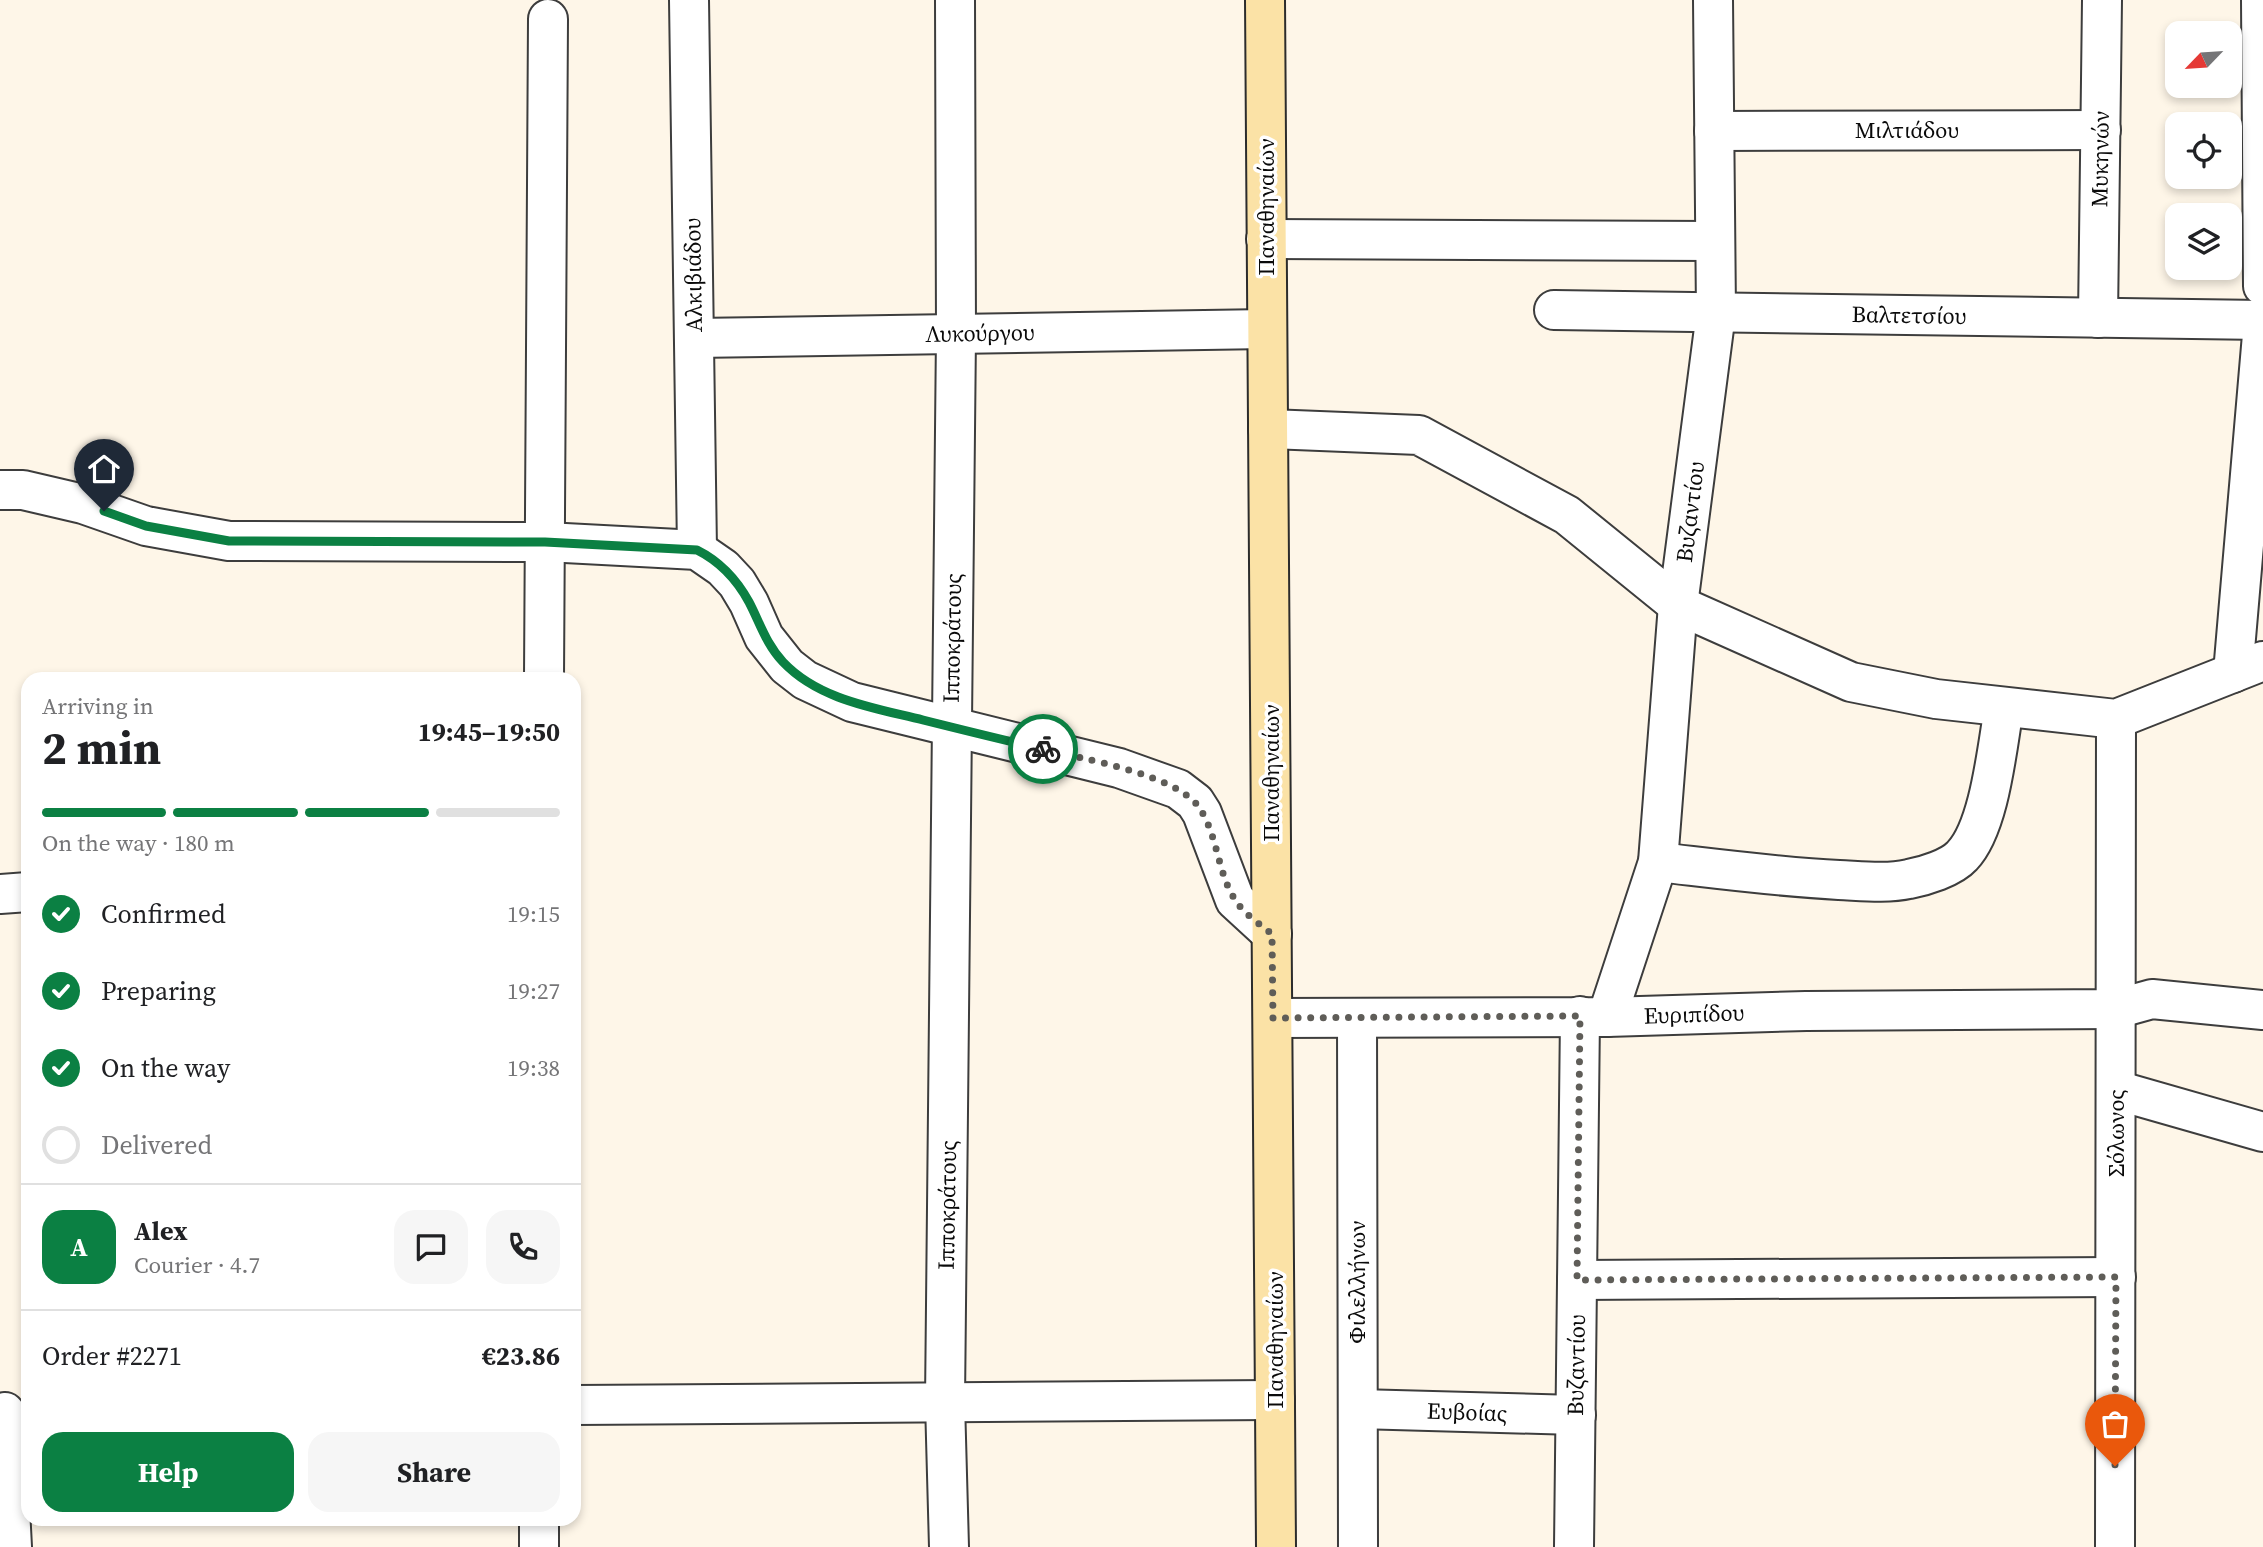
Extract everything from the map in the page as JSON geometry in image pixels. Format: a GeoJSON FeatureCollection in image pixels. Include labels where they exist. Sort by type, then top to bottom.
{"type":"FeatureCollection","features":[{"type":"Feature","properties":{"kind":"street","name":"Αλκιβιάδου"},"geometry":{"type":"LineString","coordinates":[[689,0],[697,550]]}},
{"type":"Feature","properties":{"kind":"street","name":"Ιπποκράτους"},"geometry":{"type":"LineString","coordinates":[[949,1547],[945,1402],[956,334],[954,0]]}},
{"type":"Feature","properties":{"kind":"street","name":"Παναθηναίων"},"geometry":{"type":"LineString","coordinates":[[1265,0],[1276,1547]]}},
{"type":"Feature","properties":{"kind":"street","name":"Βυζαντίου"},"geometry":{"type":"LineString","coordinates":[[1574,1547],[1577,1280],[1594,1016],[1658,862],[1678,605],[1716,313],[1713,0]]}},
{"type":"Feature","properties":{"kind":"street","name":"Μυκηνών"},"geometry":{"type":"LineString","coordinates":[[2098,318],[2102,0]]}},
{"type":"Feature","properties":{"kind":"street"},"geometry":{"type":"LineString","coordinates":[[2261,0],[2263,286]]}},
{"type":"Feature","properties":{"kind":"street"},"geometry":{"type":"LineString","coordinates":[[544,672],[548,19]]}},
{"type":"Feature","properties":{"kind":"street","name":"Μιλτιάδου"},"geometry":{"type":"LineString","coordinates":[[1714,131],[2101,130]]}},
{"type":"Feature","properties":{"kind":"street"},"geometry":{"type":"LineString","coordinates":[[1266,239],[1715,241]]}},
{"type":"Feature","properties":{"kind":"street","name":"Βαλτετσίου"},"geometry":{"type":"LineString","coordinates":[[1554,310],[2263,322]]}},
{"type":"Feature","properties":{"kind":"street"},"geometry":{"type":"LineString","coordinates":[[1268,429],[1419,435],[1567,515],[1678,605],[1851,682],[1936,699],[2116,719],[2248,667],[2263,322]]}},
{"type":"Feature","properties":{"kind":"street","name":"Λυκούργου"},"geometry":{"type":"LineString","coordinates":[[694,338],[1267,329]]}},
{"type":"Feature","properties":{"kind":"street"},"geometry":{"type":"LineString","coordinates":[[0,490],[23,490],[83,504],[146,526],[229,541],[545,542],[697,550],[715,561],[733,579],[749,603],[769,646],[787,666],[805,680],[852,702],[1110,766],[1178,789],[1195,802],[1202,813],[1235,900],[1272,934]]}},
{"type":"Feature","properties":{"kind":"street"},"geometry":{"type":"LineString","coordinates":[[1658,862],[1803,878],[1878,881],[1910,879],[1941,869],[1962,856],[1978,830],[1991,789],[2004,708]]}},
{"type":"Feature","properties":{"kind":"street","name":"Σόλωνος"},"geometry":{"type":"LineString","coordinates":[[2115,1547],[2116,719]]}},
{"type":"Feature","properties":{"kind":"street"},"geometry":{"type":"LineString","coordinates":[[0,894],[21,892]]}},
{"type":"Feature","properties":{"kind":"street","name":"Ευριπίδου"},"geometry":{"type":"LineString","coordinates":[[1273,1018],[2116,1009],[2152,999],[2263,1010]]}},
{"type":"Feature","properties":{"kind":"street","name":"Φιλελλήνων"},"geometry":{"type":"LineString","coordinates":[[1357,1017],[1358,1547]]}},
{"type":"Feature","properties":{"kind":"street"},"geometry":{"type":"LineString","coordinates":[[2116,1090],[2263,1132]]}},
{"type":"Feature","properties":{"kind":"street"},"geometry":{"type":"LineString","coordinates":[[1577,1280],[2116,1277]]}},
{"type":"Feature","properties":{"kind":"street"},"geometry":{"type":"LineString","coordinates":[[581,1405],[1275,1400]]}},
{"type":"Feature","properties":{"kind":"street","name":"Ευβοίας"},"geometry":{"type":"LineString","coordinates":[[1357,1409],[1576,1415]]}},
{"type":"Feature","properties":{"kind":"street"},"geometry":{"type":"LineString","coordinates":[[5,1412],[12,1547]]}},
{"type":"Feature","properties":{"kind":"street"},"geometry":{"type":"LineString","coordinates":[[539,1526],[539,1547]]}},
{"type":"Feature","properties":{"kind":"street"},"geometry":{"type":"LineString","coordinates":[[1276,1547],[1286,1547]]}},
{"type":"Feature","properties":{"kind":"way so far"},"geometry":{"type":"LineString","coordinates":[[1043,749],[1154,780],[1178,789],[1195,802],[1205,818],[1235,900],[1272,934],[1273,1018],[1580,1016],[1577,1280],[2116,1277],[2115,1466]]}},
{"type":"Feature","properties":{"kind":"route"},"geometry":{"type":"LineString","coordinates":[[104,511],[146,526],[229,541],[545,542],[697,550],[715,561],[733,579],[749,603],[769,646],[793,672],[805,680],[852,702],[1043,749]]}}]}
